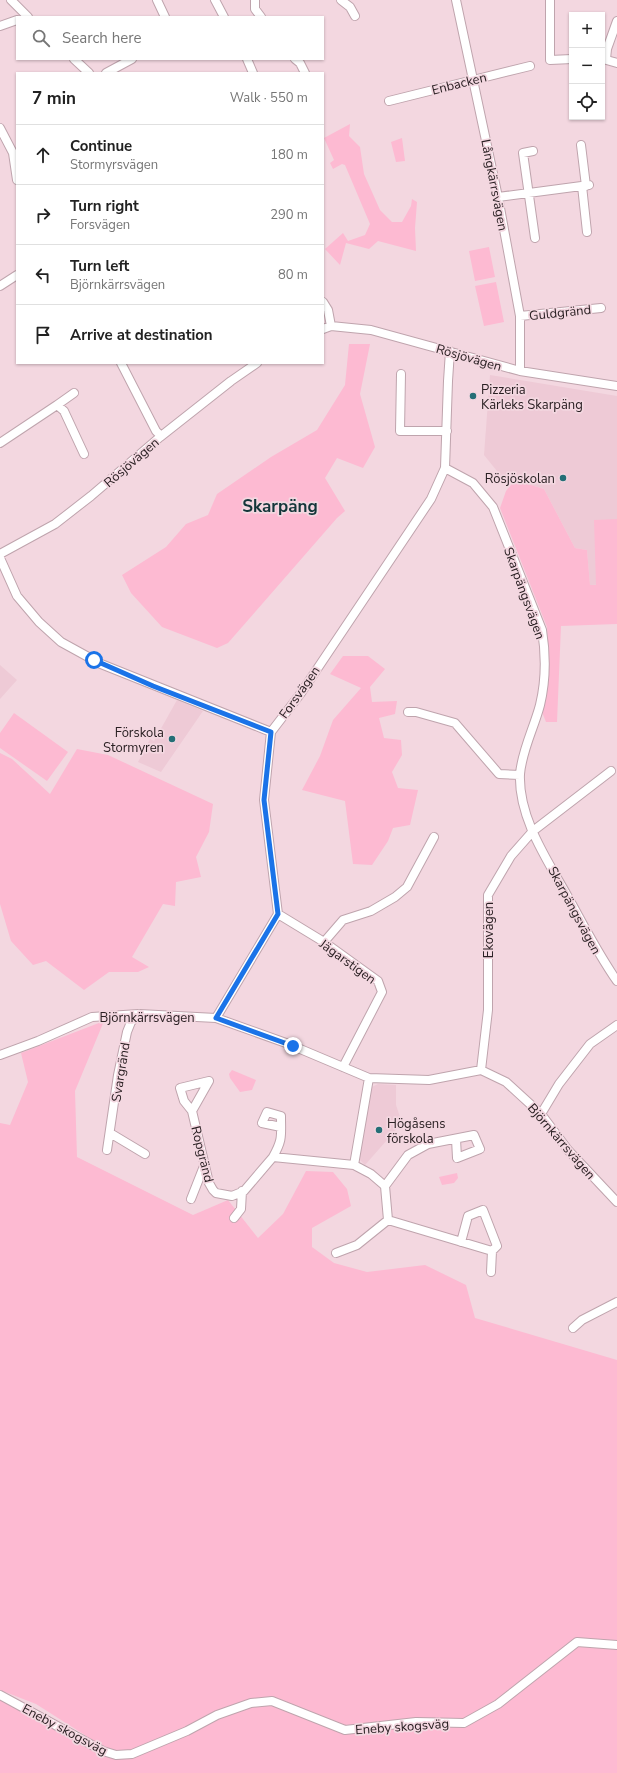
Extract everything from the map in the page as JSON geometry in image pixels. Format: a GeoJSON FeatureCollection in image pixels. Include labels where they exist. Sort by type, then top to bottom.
{"type":"FeatureCollection","features":[{"type":"Feature","properties":{"kind":"street"},"geometry":{"type":"LineString","coordinates":[[11,0],[27,16]]}},
{"type":"Feature","properties":{"kind":"street"},"geometry":{"type":"LineString","coordinates":[[157,0],[165,16]]}},
{"type":"Feature","properties":{"kind":"street"},"geometry":{"type":"LineString","coordinates":[[215,0],[223,16]]}},
{"type":"Feature","properties":{"kind":"street"},"geometry":{"type":"LineString","coordinates":[[255,0],[255,9],[259,16]]}},
{"type":"Feature","properties":{"kind":"street"},"geometry":{"type":"LineString","coordinates":[[341,0],[350,7],[355,16]]}},
{"type":"Feature","properties":{"kind":"street","name":"Långkärrsvägen"},"geometry":{"type":"LineString","coordinates":[[456,0],[498,197],[520,316],[520,371]]}},
{"type":"Feature","properties":{"kind":"street"},"geometry":{"type":"LineString","coordinates":[[550,0],[550,60],[569,59]]}},
{"type":"Feature","properties":{"kind":"street"},"geometry":{"type":"LineString","coordinates":[[0,26],[16,20]]}},
{"type":"Feature","properties":{"kind":"street"},"geometry":{"type":"LineString","coordinates":[[605,56],[617,21]]}},
{"type":"Feature","properties":{"kind":"street"},"geometry":{"type":"LineString","coordinates":[[605,59],[617,64]]}},
{"type":"Feature","properties":{"kind":"street"},"geometry":{"type":"LineString","coordinates":[[75,60],[88,72]]}},
{"type":"Feature","properties":{"kind":"street"},"geometry":{"type":"LineString","coordinates":[[108,72],[130,60]]}},
{"type":"Feature","properties":{"kind":"street"},"geometry":{"type":"LineString","coordinates":[[250,60],[253,72]]}},
{"type":"Feature","properties":{"kind":"street"},"geometry":{"type":"LineString","coordinates":[[296,60],[300,63],[304,72]]}},
{"type":"Feature","properties":{"kind":"street","name":"Enbacken"},"geometry":{"type":"LineString","coordinates":[[389,101],[530,66]]}},
{"type":"Feature","properties":{"kind":"street"},"geometry":{"type":"LineString","coordinates":[[0,128],[13,153],[16,173]]}},
{"type":"Feature","properties":{"kind":"street"},"geometry":{"type":"LineString","coordinates":[[581,145],[587,232]]}},
{"type":"Feature","properties":{"kind":"street"},"geometry":{"type":"LineString","coordinates":[[533,151],[523,153],[534,238]]}},
{"type":"Feature","properties":{"kind":"street"},"geometry":{"type":"LineString","coordinates":[[498,197],[585,186]]}},
{"type":"Feature","properties":{"kind":"street"},"geometry":{"type":"LineString","coordinates":[[0,286],[16,276]]}},
{"type":"Feature","properties":{"kind":"street"},"geometry":{"type":"LineString","coordinates":[[324,304],[328,310],[332,326]]}},
{"type":"Feature","properties":{"kind":"street","name":"Guldgränd"},"geometry":{"type":"LineString","coordinates":[[520,316],[600,308]]}},
{"type":"Feature","properties":{"kind":"street","name":"Rösjövägen"},"geometry":{"type":"LineString","coordinates":[[324,329],[332,326],[371,330],[520,371],[617,386]]}},
{"type":"Feature","properties":{"kind":"street","name":"Forsvägen"},"geometry":{"type":"LineString","coordinates":[[278,914],[264,800],[271,732],[301,693],[427,505],[445,468],[450,351]]}},
{"type":"Feature","properties":{"kind":"street"},"geometry":{"type":"LineString","coordinates":[[122,364],[156,431],[161,436]]}},
{"type":"Feature","properties":{"kind":"street","name":"Rösjövägen"},"geometry":{"type":"LineString","coordinates":[[0,554],[55,524],[91,496],[161,436],[230,381],[256,364]]}},
{"type":"Feature","properties":{"kind":"street"},"geometry":{"type":"LineString","coordinates":[[401,374],[400,431],[447,431]]}},
{"type":"Feature","properties":{"kind":"street"},"geometry":{"type":"LineString","coordinates":[[0,443],[74,393]]}},
{"type":"Feature","properties":{"kind":"street"},"geometry":{"type":"LineString","coordinates":[[57,405],[64,411],[84,454]]}},
{"type":"Feature","properties":{"kind":"street","name":"Skarpängsvägen"},"geometry":{"type":"LineString","coordinates":[[445,468],[473,483],[493,507],[542,630],[545,647],[545,672],[540,704],[524,754],[520,775],[524,804],[533,831],[602,960],[617,981]]}},
{"type":"Feature","properties":{"kind":"street"},"geometry":{"type":"LineString","coordinates":[[0,558],[17,596],[39,622],[61,642],[114,670],[271,732]]}},
{"type":"Feature","properties":{"kind":"street"},"geometry":{"type":"LineString","coordinates":[[408,712],[416,712],[456,723],[499,774],[520,775]]}},
{"type":"Feature","properties":{"kind":"street","name":"Ekovägen"},"geometry":{"type":"LineString","coordinates":[[481,1070],[488,1010],[488,895],[511,856],[533,831],[611,771]]}},
{"type":"Feature","properties":{"kind":"street"},"geometry":{"type":"LineString","coordinates":[[324,942],[343,920],[371,911],[395,897],[407,887],[434,837]]}},
{"type":"Feature","properties":{"kind":"street"},"geometry":{"type":"LineString","coordinates":[[216,1018],[278,914]]}},
{"type":"Feature","properties":{"kind":"street","name":"Jägarstigen"},"geometry":{"type":"LineString","coordinates":[[278,914],[324,942],[378,981],[382,992],[342,1067]]}},
{"type":"Feature","properties":{"kind":"street","name":"Björnkärrsvägen"},"geometry":{"type":"LineString","coordinates":[[0,1055],[38,1041],[92,1017],[139,1014],[216,1018],[286,1043],[369,1078],[429,1080],[481,1070],[506,1082],[541,1114],[568,1150],[617,1202]]}},
{"type":"Feature","properties":{"kind":"street","name":"Svargränd"},"geometry":{"type":"LineString","coordinates":[[107,1150],[118,1075],[127,1032],[131,1022],[139,1014]]}},
{"type":"Feature","properties":{"kind":"street"},"geometry":{"type":"LineString","coordinates":[[541,1114],[560,1084],[590,1044],[617,1025]]}},
{"type":"Feature","properties":{"kind":"street"},"geometry":{"type":"LineString","coordinates":[[354,1165],[369,1078]]}},
{"type":"Feature","properties":{"kind":"street","name":"Ropgränd"},"geometry":{"type":"LineString","coordinates":[[192,1111],[204,1166],[213,1190],[232,1196],[242,1191]]}},
{"type":"Feature","properties":{"kind":"street"},"geometry":{"type":"LineString","coordinates":[[234,1218],[240,1209],[242,1191],[273,1157],[281,1142],[281,1127]]}},
{"type":"Feature","properties":{"kind":"street"},"geometry":{"type":"LineString","coordinates":[[110,1133],[145,1154]]}},
{"type":"Feature","properties":{"kind":"street"},"geometry":{"type":"LineString","coordinates":[[388,1220],[385,1186],[408,1155],[428,1144],[456,1139]]}},
{"type":"Feature","properties":{"kind":"street"},"geometry":{"type":"LineString","coordinates":[[273,1157],[354,1165],[371,1174],[385,1186]]}},
{"type":"Feature","properties":{"kind":"street"},"geometry":{"type":"LineString","coordinates":[[191,1199],[204,1166]]}},
{"type":"Feature","properties":{"kind":"street"},"geometry":{"type":"LineString","coordinates":[[461,1242],[468,1216],[483,1210],[497,1246],[492,1251],[491,1272]]}},
{"type":"Feature","properties":{"kind":"street"},"geometry":{"type":"LineString","coordinates":[[388,1220],[492,1251]]}},
{"type":"Feature","properties":{"kind":"street"},"geometry":{"type":"LineString","coordinates":[[336,1253],[357,1246],[388,1220]]}},
{"type":"Feature","properties":{"kind":"street"},"geometry":{"type":"LineString","coordinates":[[573,1328],[582,1320],[617,1302]]}},
{"type":"Feature","properties":{"kind":"street","name":"Eneby skogsväg"},"geometry":{"type":"LineString","coordinates":[[0,1695],[103,1751],[116,1755],[132,1754],[187,1731],[217,1715],[251,1703],[272,1701],[345,1730],[416,1722],[464,1723],[498,1704],[576,1642],[617,1644]]}},
{"type":"Feature","properties":{"kind":"shaded area"},"geometry":{"type":"Polygon","coordinates":[[[350,124],[349,136],[360,147],[364,174],[380,210],[392,222],[402,222],[411,206],[412,199],[417,202],[415,228],[416,251],[378,241],[369,249],[346,243],[340,265],[325,249],[343,233],[348,241],[365,235],[370,224],[345,165],[342,164],[333,169],[330,163],[334,160],[324,138],[350,124]]]}},
{"type":"Feature","properties":{"kind":"shaded area"},"geometry":{"type":"Polygon","coordinates":[[[402,138],[405,161],[396,162],[391,142],[402,138]]]}},
{"type":"Feature","properties":{"kind":"shaded area"},"geometry":{"type":"Polygon","coordinates":[[[489,247],[495,277],[475,281],[469,251],[489,247]]]}},
{"type":"Feature","properties":{"kind":"shaded area"},"geometry":{"type":"Polygon","coordinates":[[[496,282],[504,322],[484,326],[475,286],[496,282]]]}},
{"type":"Feature","properties":{"kind":"shaded area"},"geometry":{"type":"Polygon","coordinates":[[[349,344],[370,344],[360,394],[375,447],[363,468],[337,458],[325,478],[345,511],[337,518],[228,643],[217,648],[162,627],[131,593],[122,575],[166,547],[186,524],[208,515],[217,494],[271,457],[317,430],[345,385],[349,344]]]}},
{"type":"Feature","properties":{"kind":"shaded area","name":"Rösjöskolan"},"geometry":{"type":"Polygon","coordinates":[[[490,375],[617,396],[617,584],[590,585],[587,550],[575,548],[544,489],[501,476],[484,455],[490,375]]]}},
{"type":"Feature","properties":{"kind":"shaded area"},"geometry":{"type":"Polygon","coordinates":[[[515,480],[544,489],[575,548],[587,550],[590,585],[596,585],[594,520],[617,519],[617,624],[561,626],[557,722],[546,722],[542,712],[549,662],[547,627],[500,508],[506,491],[515,480]]]}},
{"type":"Feature","properties":{"kind":"shaded area"},"geometry":{"type":"Polygon","coordinates":[[[343,656],[368,656],[385,669],[370,687],[372,702],[397,701],[395,714],[379,718],[384,738],[401,740],[402,755],[392,772],[398,788],[418,790],[410,825],[393,828],[388,841],[372,865],[353,864],[345,801],[302,790],[320,756],[333,720],[361,688],[330,674],[343,656]]]}},
{"type":"Feature","properties":{"kind":"shaded area"},"geometry":{"type":"Polygon","coordinates":[[[0,665],[17,680],[0,699],[0,665]]]}},
{"type":"Feature","properties":{"kind":"shaded area"},"geometry":{"type":"Polygon","coordinates":[[[177,700],[203,711],[161,772],[138,762],[150,739],[154,741],[177,700]]]}},
{"type":"Feature","properties":{"kind":"shaded area"},"geometry":{"type":"Polygon","coordinates":[[[14,713],[68,752],[47,781],[0,748],[0,733],[14,713]]]}},
{"type":"Feature","properties":{"kind":"shaded area"},"geometry":{"type":"Polygon","coordinates":[[[77,749],[108,755],[213,804],[209,832],[196,857],[201,877],[176,882],[175,906],[163,904],[132,957],[149,967],[138,972],[109,972],[84,990],[46,961],[33,965],[11,941],[0,904],[0,753],[12,759],[50,794],[77,749]]]}},
{"type":"Feature","properties":{"kind":"shaded area"},"geometry":{"type":"Polygon","coordinates":[[[104,1021],[75,1091],[77,1157],[193,1215],[228,1200],[258,1238],[283,1214],[306,1171],[333,1172],[347,1189],[351,1206],[312,1228],[312,1247],[334,1263],[367,1272],[425,1265],[466,1285],[475,1318],[617,1360],[617,1773],[0,1773],[0,1698],[22,1709],[93,1751],[102,1746],[36,1704],[0,1690],[0,1123],[10,1125],[28,1082],[21,1053],[104,1021]]]}},
{"type":"Feature","properties":{"kind":"shaded area"},"geometry":{"type":"Polygon","coordinates":[[[232,1070],[256,1080],[252,1090],[240,1092],[230,1078],[229,1074],[232,1070]]]}},
{"type":"Feature","properties":{"kind":"shaded area","name":"Högåsens förskola"},"geometry":{"type":"Polygon","coordinates":[[[378,1084],[396,1085],[396,1105],[402,1123],[365,1165],[358,1158],[372,1087],[378,1084]]]}},
{"type":"Feature","properties":{"kind":"shaded area"},"geometry":{"type":"Polygon","coordinates":[[[457,1173],[458,1178],[454,1183],[442,1185],[439,1177],[457,1173]]]}},
{"type":"Feature","properties":{"kind":"place","name":"Pizzeria Kärleks Skarpäng"},"geometry":{"type":"Point","coordinates":[473,396]}},
{"type":"Feature","properties":{"kind":"place","name":"Rösjöskolan"},"geometry":{"type":"Point","coordinates":[563,478]}},
{"type":"Feature","properties":{"kind":"place","name":"Förskola Stormyren"},"geometry":{"type":"Point","coordinates":[172,739]}},
{"type":"Feature","properties":{"kind":"place","name":"Högåsens förskola"},"geometry":{"type":"Point","coordinates":[379,1130]}},
{"type":"Feature","properties":{"kind":"district","name":"Skarpäng"},"geometry":{"type":"Point","coordinates":[280,506]}},
{"type":"Feature","properties":{"kind":"route"},"geometry":{"type":"LineString","coordinates":[[94,660],[153,686],[271,732],[264,800],[278,914],[216,1018],[293,1046]]}}]}
